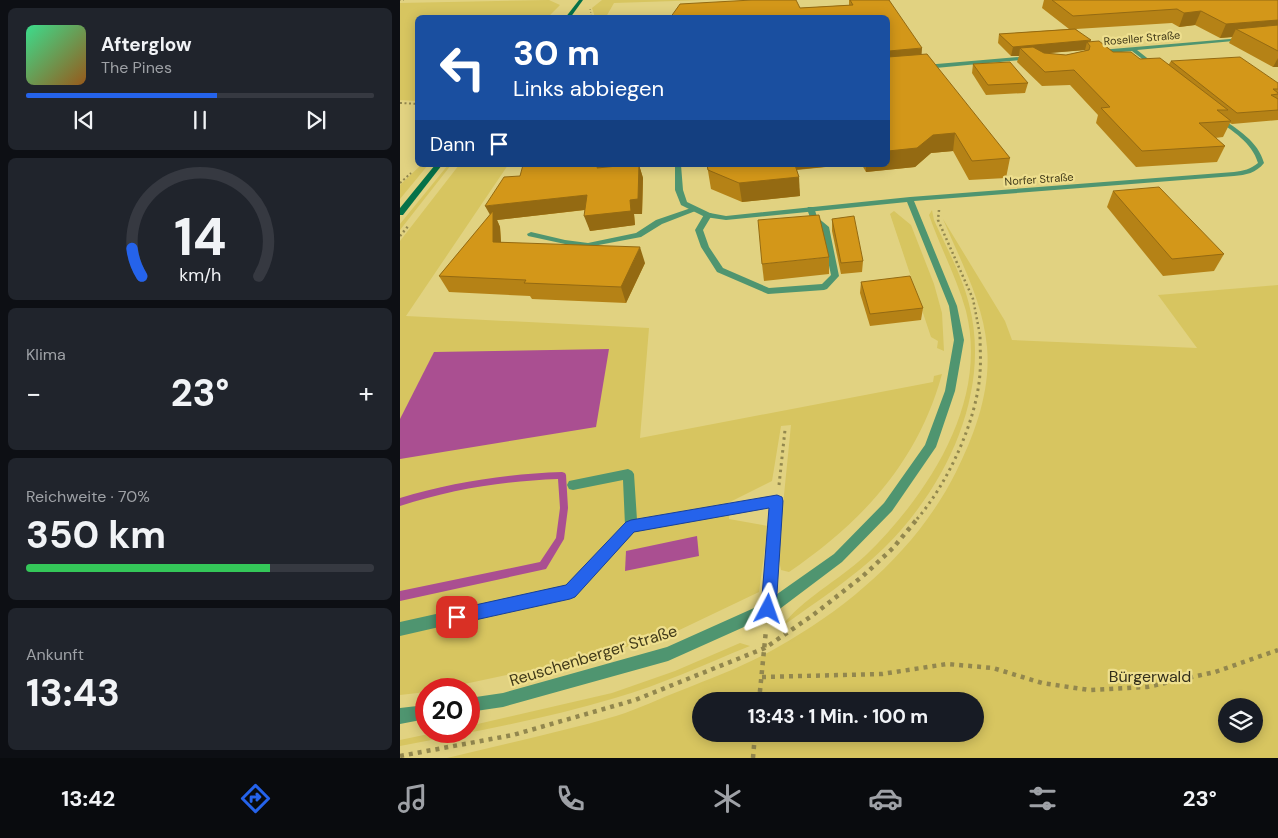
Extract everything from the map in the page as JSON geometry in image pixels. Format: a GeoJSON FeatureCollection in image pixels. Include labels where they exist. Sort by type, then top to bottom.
{"type":"FeatureCollection","features":[{"type":"Feature","properties":{"kind":"main road"},"geometry":{"type":"LineString","coordinates":[[569,15],[581,0]]}},
{"type":"Feature","properties":{"kind":"main road"},"geometry":{"type":"LineString","coordinates":[[400,213],[437,167]]}},
{"type":"Feature","properties":{"kind":"street","name":"Roseller Straße"},"geometry":{"type":"LineString","coordinates":[[1095,53],[1249,38]]}},
{"type":"Feature","properties":{"kind":"street"},"geometry":{"type":"LineString","coordinates":[[1133,49],[1164,74]]}},
{"type":"Feature","properties":{"kind":"street"},"geometry":{"type":"LineString","coordinates":[[922,67],[1034,60],[1041,57]]}},
{"type":"Feature","properties":{"kind":"street"},"geometry":{"type":"LineString","coordinates":[[925,59],[930,67]]}},
{"type":"Feature","properties":{"kind":"street","name":"Norfer Straße"},"geometry":{"type":"LineString","coordinates":[[694,210],[726,218],[910,199],[1224,176],[1245,173],[1257,168],[1261,163],[1260,155],[1249,143],[1210,112]]}},
{"type":"Feature","properties":{"kind":"street"},"geometry":{"type":"LineString","coordinates":[[678,167],[679,190],[684,203],[694,210]]}},
{"type":"Feature","properties":{"kind":"street","name":"Reuschenberger Straße"},"geometry":{"type":"LineString","coordinates":[[480,703],[503,700],[668,654],[768,609],[838,558],[888,508],[930,447],[950,391],[959,340],[953,306],[910,199]]}},
{"type":"Feature","properties":{"kind":"street"},"geometry":{"type":"LineString","coordinates":[[708,215],[699,230],[704,247],[720,270],[768,291],[824,287],[835,276],[825,227],[814,218],[811,209]]}},
{"type":"Feature","properties":{"kind":"street"},"geometry":{"type":"LineString","coordinates":[[531,234],[588,245],[638,235],[659,222],[694,210]]}},
{"type":"Feature","properties":{"kind":"street"},"geometry":{"type":"LineString","coordinates":[[573,485],[628,474],[631,526]]}},
{"type":"Feature","properties":{"kind":"street"},"geometry":{"type":"LineString","coordinates":[[400,629],[570,591],[631,526],[777,501],[768,609]]}},
{"type":"Feature","properties":{"kind":"street"},"geometry":{"type":"LineString","coordinates":[[400,716],[415,714]]}},
{"type":"Feature","properties":{"kind":"path"},"geometry":{"type":"LineString","coordinates":[[400,0],[405,0]]}},
{"type":"Feature","properties":{"kind":"path"},"geometry":{"type":"LineString","coordinates":[[400,103],[415,104]]}},
{"type":"Feature","properties":{"kind":"path"},"geometry":{"type":"LineString","coordinates":[[777,501],[785,430]]}},
{"type":"Feature","properties":{"kind":"path"},"geometry":{"type":"LineString","coordinates":[[760,692],[768,609]]}},
{"type":"Feature","properties":{"kind":"path"},"geometry":{"type":"LineString","coordinates":[[762,677],[882,674],[947,664],[993,668],[1042,683],[1089,690],[1147,687],[1215,672],[1278,650]]}},
{"type":"Feature","properties":{"kind":"path"},"geometry":{"type":"LineString","coordinates":[[753,758],[755,742]]}},
{"type":"Feature","properties":{"kind":"green space"},"geometry":{"type":"Polygon","coordinates":[[[549,0],[560,5],[550,15],[415,15],[415,101],[400,100],[400,3],[549,0]]]}},
{"type":"Feature","properties":{"kind":"green space"},"geometry":{"type":"Polygon","coordinates":[[[602,0],[705,0],[614,3],[607,15],[594,15],[592,8],[602,0]]]}},
{"type":"Feature","properties":{"kind":"green space"},"geometry":{"type":"Polygon","coordinates":[[[419,167],[426,167],[400,199],[400,185],[419,167]]]}},
{"type":"Feature","properties":{"kind":"green space"},"geometry":{"type":"Polygon","coordinates":[[[446,167],[449,167],[400,230],[400,224],[446,167]]]}},
{"type":"Feature","properties":{"kind":"green space"},"geometry":{"type":"Polygon","coordinates":[[[457,167],[507,167],[406,316],[649,328],[640,438],[933,382],[934,376],[942,374],[932,406],[918,435],[884,487],[863,511],[840,532],[816,553],[789,572],[781,570],[778,555],[791,425],[781,426],[772,481],[728,503],[729,519],[768,526],[759,592],[671,634],[591,657],[480,681],[480,678],[415,678],[415,693],[400,695],[400,241],[457,167]]]}},
{"type":"Feature","properties":{"kind":"green space"},"geometry":{"type":"Polygon","coordinates":[[[932,210],[934,220],[966,293],[974,337],[974,371],[969,404],[958,436],[944,467],[927,497],[884,548],[847,580],[781,627],[810,598],[865,556],[911,505],[931,476],[948,445],[961,413],[969,380],[971,345],[966,311],[929,215],[932,210]]]}},
{"type":"Feature","properties":{"kind":"green space"},"geometry":{"type":"Polygon","coordinates":[[[894,211],[911,225],[934,284],[942,313],[944,351],[937,348],[938,341],[931,337],[890,214],[894,211]]]}},
{"type":"Feature","properties":{"kind":"green space","name":"Bürgerwald"},"geometry":{"type":"Polygon","coordinates":[[[943,219],[1005,321],[1012,340],[1197,348],[1158,295],[1278,285],[1278,758],[447,758],[616,716],[742,665],[805,631],[856,594],[880,573],[922,526],[940,500],[956,472],[980,411],[987,379],[987,347],[981,313],[970,281],[943,219]]]}},
{"type":"Feature","properties":{"kind":"green space"},"geometry":{"type":"Polygon","coordinates":[[[740,643],[750,646],[632,693],[589,706],[480,730],[480,723],[612,693],[675,671],[740,643]]]}},
{"type":"Feature","properties":{"kind":"green space"},"geometry":{"type":"Polygon","coordinates":[[[415,737],[415,743],[400,746],[400,740],[415,737]]]}},
{"type":"Feature","properties":{"kind":"shaded area"},"geometry":{"type":"Polygon","coordinates":[[[609,349],[596,427],[400,459],[400,419],[434,352],[609,349]]]}},
{"type":"Feature","properties":{"kind":"shaded area"},"geometry":{"type":"Polygon","coordinates":[[[697,536],[699,556],[625,571],[626,551],[697,536]]]}},
{"type":"Feature","properties":{"kind":"building"},"geometry":{"type":"Polygon","coordinates":[[[752,0],[796,0],[800,8],[853,5],[850,0],[889,0],[922,48],[890,51],[890,15],[672,15],[680,4],[752,0]]]}},
{"type":"Feature","properties":{"kind":"building"},"geometry":{"type":"Polygon","coordinates":[[[1052,0],[1278,0],[1278,20],[1226,24],[1201,11],[1184,13],[1177,9],[1073,16],[1052,0]]]}},
{"type":"Feature","properties":{"kind":"building"},"geometry":{"type":"Polygon","coordinates":[[[1278,25],[1278,51],[1236,29],[1278,25]]]}},
{"type":"Feature","properties":{"kind":"building"},"geometry":{"type":"Polygon","coordinates":[[[1075,29],[1091,40],[1013,47],[999,34],[1075,29]]]}},
{"type":"Feature","properties":{"kind":"building"},"geometry":{"type":"Polygon","coordinates":[[[1099,41],[1113,52],[1131,52],[1140,59],[1160,58],[1228,110],[1217,110],[1231,121],[1199,123],[1225,146],[1142,151],[1101,108],[1110,107],[1074,70],[1045,72],[1020,48],[1033,47],[1044,53],[1066,55],[1089,50],[1090,46],[1087,42],[1099,41]]]}},
{"type":"Feature","properties":{"kind":"building"},"geometry":{"type":"Polygon","coordinates":[[[927,54],[1010,158],[972,161],[955,133],[933,135],[917,148],[890,151],[890,57],[927,54]]]}},
{"type":"Feature","properties":{"kind":"building"},"geometry":{"type":"Polygon","coordinates":[[[1240,57],[1278,83],[1278,89],[1273,89],[1278,94],[1271,95],[1278,99],[1278,110],[1237,113],[1171,61],[1240,57]]]}},
{"type":"Feature","properties":{"kind":"building"},"geometry":{"type":"Polygon","coordinates":[[[1010,62],[1028,83],[988,85],[973,64],[1010,62]]]}},
{"type":"Feature","properties":{"kind":"building"},"geometry":{"type":"Polygon","coordinates":[[[522,167],[639,167],[638,199],[630,200],[631,211],[584,216],[587,195],[485,206],[504,177],[520,176],[522,167]]]}},
{"type":"Feature","properties":{"kind":"building"},"geometry":{"type":"Polygon","coordinates":[[[707,167],[796,167],[799,177],[739,183],[708,170],[707,167]]]}},
{"type":"Feature","properties":{"kind":"building"},"geometry":{"type":"Polygon","coordinates":[[[1159,187],[1224,254],[1172,259],[1113,191],[1159,187]]]}},
{"type":"Feature","properties":{"kind":"building"},"geometry":{"type":"Polygon","coordinates":[[[493,211],[493,242],[640,247],[621,287],[524,283],[526,280],[439,276],[493,211]]]}},
{"type":"Feature","properties":{"kind":"building"},"geometry":{"type":"Polygon","coordinates":[[[819,215],[829,257],[762,264],[758,220],[819,215]]]}},
{"type":"Feature","properties":{"kind":"building"},"geometry":{"type":"Polygon","coordinates":[[[854,216],[863,261],[841,263],[832,219],[854,216]]]}},
{"type":"Feature","properties":{"kind":"building"},"geometry":{"type":"Polygon","coordinates":[[[910,276],[923,308],[870,314],[861,282],[910,276]]]}},
{"type":"Feature","properties":{"kind":"waterway"},"geometry":{"type":"LineString","coordinates":[[400,502],[440,490],[480,482],[562,475],[564,508],[560,539],[543,566],[400,596]]}},
{"type":"Feature","properties":{"kind":"route"},"geometry":{"type":"LineString","coordinates":[[457,617],[570,591],[631,526],[777,501],[768,609]]}}]}
